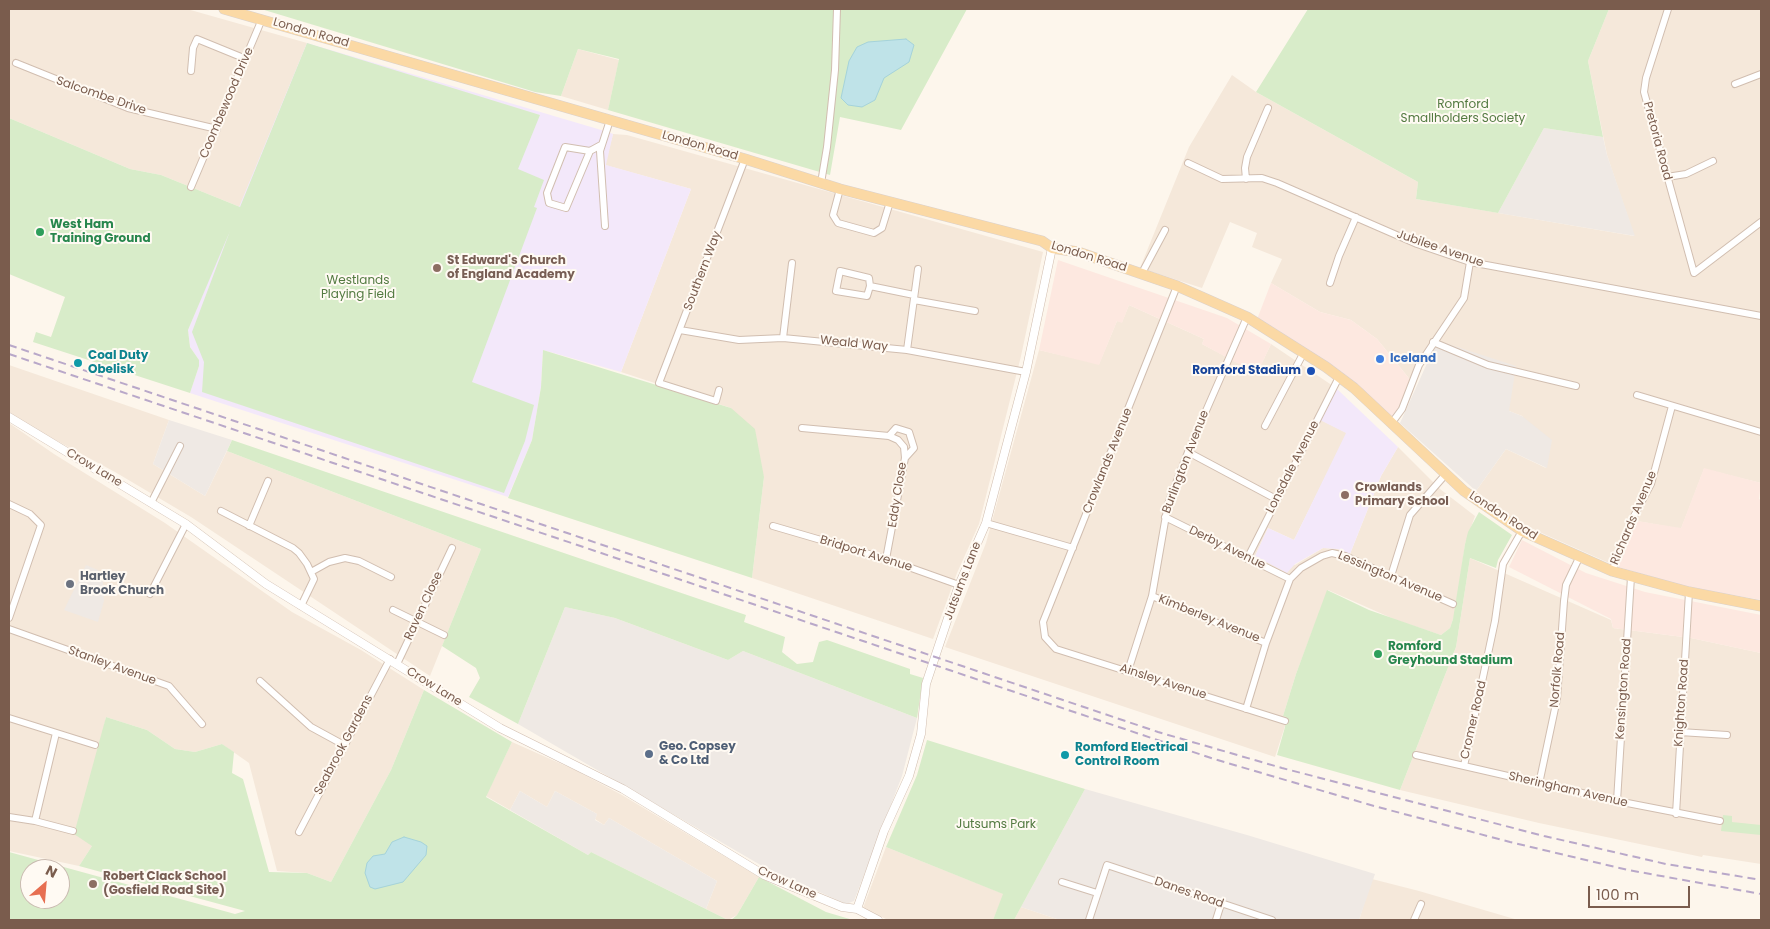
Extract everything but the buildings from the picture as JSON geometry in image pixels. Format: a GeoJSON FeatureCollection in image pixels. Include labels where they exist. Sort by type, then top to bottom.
{"type":"FeatureCollection","features":[{"type":"Feature","properties":{"kind":"main road","name":"London Road"},"geometry":{"type":"LineString","coordinates":[[224,9],[746,158],[821,183],[1042,241],[1052,248],[1078,252],[1177,286],[1247,316],[1304,352],[1339,377],[1445,475],[1479,502],[1522,531],[1579,558],[1631,577],[1689,592],[1761,606]]}},
{"type":"Feature","properties":{"kind":"street"},"geometry":{"type":"LineString","coordinates":[[821,183],[827,147],[835,70],[837,9]]}},
{"type":"Feature","properties":{"kind":"street","name":"Pretoria Road"},"geometry":{"type":"LineString","coordinates":[[1668,9],[1646,78],[1644,92],[1694,273],[1761,222]]}},
{"type":"Feature","properties":{"kind":"street","name":"Coombewood Drive"},"geometry":{"type":"LineString","coordinates":[[191,187],[262,19]]}},
{"type":"Feature","properties":{"kind":"street"},"geometry":{"type":"LineString","coordinates":[[191,71],[193,48],[197,39],[246,59]]}},
{"type":"Feature","properties":{"kind":"street","name":"Salcombe Drive"},"geometry":{"type":"LineString","coordinates":[[16,63],[128,108],[217,129]]}},
{"type":"Feature","properties":{"kind":"street"},"geometry":{"type":"LineString","coordinates":[[1736,84],[1761,74]]}},
{"type":"Feature","properties":{"kind":"street"},"geometry":{"type":"LineString","coordinates":[[1246,179],[1247,157],[1268,108]]}},
{"type":"Feature","properties":{"kind":"street"},"geometry":{"type":"LineString","coordinates":[[605,226],[601,145],[610,120]]}},
{"type":"Feature","properties":{"kind":"street"},"geometry":{"type":"LineString","coordinates":[[590,151],[566,208],[549,203],[547,193],[565,147],[590,151],[601,145]]}},
{"type":"Feature","properties":{"kind":"street","name":"Southern Way"},"geometry":{"type":"LineString","coordinates":[[719,390],[716,401],[659,383],[746,158]]}},
{"type":"Feature","properties":{"kind":"street"},"geometry":{"type":"LineString","coordinates":[[1667,177],[1686,174],[1713,161]]}},
{"type":"Feature","properties":{"kind":"street","name":"Jubilee Avenue"},"geometry":{"type":"LineString","coordinates":[[1188,163],[1222,180],[1262,178],[1277,183],[1416,244],[1470,262],[1761,316]]}},
{"type":"Feature","properties":{"kind":"street"},"geometry":{"type":"LineString","coordinates":[[840,188],[833,215],[838,223],[874,233],[882,228],[890,202]]}},
{"type":"Feature","properties":{"kind":"street"},"geometry":{"type":"LineString","coordinates":[[1330,283],[1339,256],[1356,217]]}},
{"type":"Feature","properties":{"kind":"street"},"geometry":{"type":"LineString","coordinates":[[1142,273],[1165,230]]}},
{"type":"Feature","properties":{"kind":"street","name":"Jutsums Lane"},"geometry":{"type":"LineString","coordinates":[[856,909],[884,831],[909,776],[921,734],[926,684],[960,585],[986,524],[1026,372],[1052,248]]}},
{"type":"Feature","properties":{"kind":"street"},"geometry":{"type":"LineString","coordinates":[[1391,424],[1402,409],[1419,366],[1433,342],[1455,314],[1464,298],[1470,262]]}},
{"type":"Feature","properties":{"kind":"street"},"geometry":{"type":"LineString","coordinates":[[783,338],[792,263]]}},
{"type":"Feature","properties":{"kind":"street"},"geometry":{"type":"LineString","coordinates":[[907,350],[918,270]]}},
{"type":"Feature","properties":{"kind":"street"},"geometry":{"type":"LineString","coordinates":[[840,271],[869,278],[870,286],[866,296],[836,291],[840,271]]}},
{"type":"Feature","properties":{"kind":"street"},"geometry":{"type":"LineString","coordinates":[[870,286],[975,311]]}},
{"type":"Feature","properties":{"kind":"street","name":"Crowlands Avenue"},"geometry":{"type":"LineString","coordinates":[[1045,637],[1043,622],[1177,286]]}},
{"type":"Feature","properties":{"kind":"street","name":"Burlington Avenue"},"geometry":{"type":"LineString","coordinates":[[1128,670],[1152,596],[1165,517],[1188,452],[1247,316]]}},
{"type":"Feature","properties":{"kind":"street","name":"Weald Way"},"geometry":{"type":"LineString","coordinates":[[680,330],[739,340],[783,338],[907,350],[1026,372]]}},
{"type":"Feature","properties":{"kind":"street"},"geometry":{"type":"LineString","coordinates":[[1433,342],[1488,365],[1576,386]]}},
{"type":"Feature","properties":{"kind":"street"},"geometry":{"type":"LineString","coordinates":[[1265,426],[1304,352]]}},
{"type":"Feature","properties":{"kind":"street","name":"Lonsdale Avenue"},"geometry":{"type":"LineString","coordinates":[[1247,559],[1339,377]]}},
{"type":"Feature","properties":{"kind":"street"},"geometry":{"type":"LineString","coordinates":[[1637,395],[1761,432]]}},
{"type":"Feature","properties":{"kind":"street","name":"Richards Avenue"},"geometry":{"type":"LineString","coordinates":[[1612,571],[1633,518],[1651,484],[1672,406]]}},
{"type":"Feature","properties":{"kind":"street","name":"Crow Lane"},"geometry":{"type":"LineString","coordinates":[[9,418],[186,524],[266,584],[500,728],[623,789],[764,875],[842,907],[856,909],[878,920]]}},
{"type":"Feature","properties":{"kind":"street"},"geometry":{"type":"LineString","coordinates":[[802,428],[889,436],[896,428],[909,432],[914,448],[905,458]]}},
{"type":"Feature","properties":{"kind":"street","name":"Eddy Close"},"geometry":{"type":"LineString","coordinates":[[886,559],[890,548],[905,458],[904,447],[898,440],[889,436]]}},
{"type":"Feature","properties":{"kind":"street"},"geometry":{"type":"LineString","coordinates":[[151,503],[180,446]]}},
{"type":"Feature","properties":{"kind":"street"},"geometry":{"type":"LineString","coordinates":[[1188,452],[1276,499]]}},
{"type":"Feature","properties":{"kind":"street"},"geometry":{"type":"LineString","coordinates":[[1391,576],[1410,515],[1445,475]]}},
{"type":"Feature","properties":{"kind":"street"},"geometry":{"type":"LineString","coordinates":[[249,526],[268,481]]}},
{"type":"Feature","properties":{"kind":"street"},"geometry":{"type":"LineString","coordinates":[[9,504],[30,514],[41,526],[9,618]]}},
{"type":"Feature","properties":{"kind":"street"},"geometry":{"type":"LineString","coordinates":[[222,511],[294,548],[307,564],[314,579],[301,606]]}},
{"type":"Feature","properties":{"kind":"street","name":"Derby Avenue"},"geometry":{"type":"LineString","coordinates":[[1165,517],[1290,579]]}},
{"type":"Feature","properties":{"kind":"street"},"geometry":{"type":"LineString","coordinates":[[150,594],[186,524]]}},
{"type":"Feature","properties":{"kind":"street"},"geometry":{"type":"LineString","coordinates":[[986,524],[1073,548]]}},
{"type":"Feature","properties":{"kind":"street","name":"Bridport Avenue"},"geometry":{"type":"LineString","coordinates":[[772,526],[886,559],[960,585]]}},
{"type":"Feature","properties":{"kind":"street","name":"Cromer Road"},"geometry":{"type":"LineString","coordinates":[[1464,766],[1495,621],[1503,564],[1522,531]]}},
{"type":"Feature","properties":{"kind":"street","name":"Raven Close"},"geometry":{"type":"LineString","coordinates":[[393,662],[417,621],[452,548]]}},
{"type":"Feature","properties":{"kind":"street","name":"Lessington Avenue"},"geometry":{"type":"LineString","coordinates":[[1290,579],[1302,568],[1322,556],[1332,553],[1391,576],[1453,604]]}},
{"type":"Feature","properties":{"kind":"street"},"geometry":{"type":"LineString","coordinates":[[311,572],[329,562],[345,558],[359,561],[392,577]]}},
{"type":"Feature","properties":{"kind":"street","name":"Norfolk Road"},"geometry":{"type":"LineString","coordinates":[[1539,784],[1557,699],[1566,586],[1579,558]]}},
{"type":"Feature","properties":{"kind":"street","name":"Kensington Road"},"geometry":{"type":"LineString","coordinates":[[1617,801],[1631,577]]}},
{"type":"Feature","properties":{"kind":"street"},"geometry":{"type":"LineString","coordinates":[[1246,709],[1266,643],[1290,579]]}},
{"type":"Feature","properties":{"kind":"street","name":"Knighton Road"},"geometry":{"type":"LineString","coordinates":[[1676,814],[1689,592]]}},
{"type":"Feature","properties":{"kind":"street","name":"Kimberley Avenue"},"geometry":{"type":"LineString","coordinates":[[1152,596],[1266,643]]}},
{"type":"Feature","properties":{"kind":"street"},"geometry":{"type":"LineString","coordinates":[[393,610],[444,635]]}},
{"type":"Feature","properties":{"kind":"street","name":"Stanley Avenue"},"geometry":{"type":"LineString","coordinates":[[9,630],[169,686],[202,724]]}},
{"type":"Feature","properties":{"kind":"street","name":"Ainsley Avenue"},"geometry":{"type":"LineString","coordinates":[[1045,637],[1056,649],[1128,670],[1285,721]]}},
{"type":"Feature","properties":{"kind":"street","name":"Seabrook Gardens"},"geometry":{"type":"LineString","coordinates":[[299,832],[344,745],[393,662]]}},
{"type":"Feature","properties":{"kind":"street"},"geometry":{"type":"LineString","coordinates":[[260,681],[311,727],[344,745]]}},
{"type":"Feature","properties":{"kind":"street"},"geometry":{"type":"LineString","coordinates":[[9,718],[94,744]]}},
{"type":"Feature","properties":{"kind":"street"},"geometry":{"type":"LineString","coordinates":[[1680,732],[1727,735]]}},
{"type":"Feature","properties":{"kind":"street"},"geometry":{"type":"LineString","coordinates":[[35,821],[56,733]]}},
{"type":"Feature","properties":{"kind":"street","name":"Sheringham Avenue"},"geometry":{"type":"LineString","coordinates":[[1416,755],[1676,814],[1720,821]]}},
{"type":"Feature","properties":{"kind":"street"},"geometry":{"type":"LineString","coordinates":[[9,817],[35,821],[72,831]]}},
{"type":"Feature","properties":{"kind":"street","name":"Danes Road"},"geometry":{"type":"LineString","coordinates":[[1097,893],[1107,865],[1272,920]]}},
{"type":"Feature","properties":{"kind":"street"},"geometry":{"type":"LineString","coordinates":[[1062,882],[1097,893],[1089,920]]}},
{"type":"Feature","properties":{"kind":"street"},"geometry":{"type":"LineString","coordinates":[[1216,920],[1221,904]]}},
{"type":"Feature","properties":{"kind":"street"},"geometry":{"type":"LineString","coordinates":[[1414,920],[1421,904]]}},
{"type":"Feature","properties":{"kind":"shaded area"},"geometry":{"type":"Polygon","coordinates":[[[9,9],[187,9],[307,43],[240,207],[161,175],[130,169],[9,118],[9,9]]]}},
{"type":"Feature","properties":{"kind":"shaded area"},"geometry":{"type":"Polygon","coordinates":[[[1609,9],[1761,9],[1761,483],[1704,469],[1681,529],[1637,521],[1618,567],[1517,522],[1476,491],[1506,449],[1546,468],[1522,416],[1509,411],[1434,348],[1412,382],[1377,339],[1351,320],[1320,312],[1271,283],[1282,259],[1252,247],[1257,233],[1230,222],[1202,288],[1140,268],[1189,147],[1232,75],[1256,92],[1418,182],[1416,199],[1634,236],[1607,155],[1588,61],[1609,9]]]}},
{"type":"Feature","properties":{"kind":"shaded area","name":"Westlands Playing Field"},"geometry":{"type":"Polygon","coordinates":[[[307,43],[608,132],[613,134],[606,165],[691,189],[621,372],[543,350],[541,387],[532,440],[508,497],[190,393],[199,366],[199,360],[190,347],[188,330],[307,43]]]}},
{"type":"Feature","properties":{"kind":"shaded area"},"geometry":{"type":"Polygon","coordinates":[[[578,49],[619,60],[608,110],[561,96],[578,49]]]}},
{"type":"Feature","properties":{"kind":"shaded area"},"geometry":{"type":"Polygon","coordinates":[[[1544,128],[1603,137],[1607,155],[1635,236],[1498,213],[1544,128]]]}},
{"type":"Feature","properties":{"kind":"shaded area"},"geometry":{"type":"Polygon","coordinates":[[[613,134],[627,135],[1043,252],[1021,356],[979,524],[957,573],[933,639],[752,578],[764,477],[731,408],[621,372],[691,189],[605,165],[613,134]]]}},
{"type":"Feature","properties":{"kind":"shaded area"},"geometry":{"type":"Polygon","coordinates":[[[1058,260],[1227,318],[1271,344],[1257,374],[1202,344],[1204,339],[1129,305],[1122,323],[1117,321],[1099,365],[1039,350],[1058,260]]]}},
{"type":"Feature","properties":{"kind":"shaded area"},"geometry":{"type":"Polygon","coordinates":[[[1271,283],[1320,312],[1351,320],[1377,339],[1412,382],[1391,424],[1367,400],[1256,322],[1271,283]]]}},
{"type":"Feature","properties":{"kind":"shaded area"},"geometry":{"type":"Polygon","coordinates":[[[1129,305],[1204,339],[1202,344],[1257,373],[1271,344],[1336,388],[1321,420],[1347,433],[1294,540],[1268,528],[1255,556],[1295,565],[1323,548],[1338,549],[1350,554],[1381,476],[1398,447],[1440,489],[1475,516],[1465,544],[1456,610],[1450,628],[1441,635],[1396,620],[1328,590],[1296,674],[1283,716],[1286,717],[1285,726],[1275,757],[945,647],[986,543],[1039,350],[1099,364],[1117,321],[1122,322],[1129,305]]]}},
{"type":"Feature","properties":{"kind":"shaded area"},"geometry":{"type":"Polygon","coordinates":[[[1442,342],[1516,366],[1509,411],[1522,416],[1552,440],[1547,468],[1506,449],[1476,491],[1400,423],[1434,348],[1442,342]]]}},
{"type":"Feature","properties":{"kind":"shaded area"},"geometry":{"type":"Polygon","coordinates":[[[9,365],[169,420],[153,464],[205,496],[227,451],[481,549],[430,676],[191,517],[115,472],[9,415],[9,365]]]}},
{"type":"Feature","properties":{"kind":"shaded area","name":"Crowlands Primary School"},"geometry":{"type":"Polygon","coordinates":[[[1336,388],[1398,447],[1381,476],[1350,554],[1338,549],[1323,548],[1295,564],[1287,573],[1255,556],[1268,528],[1294,540],[1346,433],[1320,420],[1336,388]]]}},
{"type":"Feature","properties":{"kind":"shaded area"},"geometry":{"type":"Polygon","coordinates":[[[169,420],[232,440],[205,496],[153,464],[169,420]]]}},
{"type":"Feature","properties":{"kind":"shaded area"},"geometry":{"type":"Polygon","coordinates":[[[9,423],[54,454],[165,523],[292,612],[361,650],[424,690],[391,770],[331,882],[307,873],[277,871],[249,763],[222,744],[195,752],[175,749],[147,730],[106,717],[99,749],[92,846],[79,866],[70,864],[70,859],[46,859],[9,851],[9,423]]]}},
{"type":"Feature","properties":{"kind":"shaded area"},"geometry":{"type":"Polygon","coordinates":[[[1704,468],[1761,483],[1759,499],[1761,500],[1761,600],[1688,587],[1618,567],[1637,521],[1681,528],[1704,468]]]}},
{"type":"Feature","properties":{"kind":"shaded area"},"geometry":{"type":"Polygon","coordinates":[[[1522,540],[1586,573],[1645,592],[1761,615],[1761,653],[1691,638],[1613,628],[1611,619],[1509,567],[1522,540]]]}},
{"type":"Feature","properties":{"kind":"shaded area"},"geometry":{"type":"Polygon","coordinates":[[[1470,558],[1611,620],[1613,628],[1691,638],[1761,653],[1761,864],[1703,855],[1702,857],[1539,823],[1400,790],[1456,647],[1470,558]]]}},
{"type":"Feature","properties":{"kind":"shaded area"},"geometry":{"type":"Polygon","coordinates":[[[86,565],[98,570],[103,582],[104,601],[98,622],[64,610],[86,565]]]}},
{"type":"Feature","properties":{"kind":"shaded area"},"geometry":{"type":"Polygon","coordinates":[[[565,607],[615,618],[728,660],[743,651],[917,718],[902,776],[854,901],[846,904],[764,867],[518,724],[565,607]]]}},
{"type":"Feature","properties":{"kind":"shaded area"},"geometry":{"type":"Polygon","coordinates":[[[512,742],[575,770],[622,795],[759,877],[737,915],[728,920],[706,909],[717,881],[609,818],[604,825],[595,819],[597,814],[555,791],[547,807],[520,791],[510,810],[486,796],[512,742]]]}},
{"type":"Feature","properties":{"kind":"shaded area"},"geometry":{"type":"Polygon","coordinates":[[[1085,789],[1375,874],[1359,920],[1060,920],[1021,907],[1085,789]]]}},
{"type":"Feature","properties":{"kind":"shaded area"},"geometry":{"type":"Polygon","coordinates":[[[520,791],[547,807],[555,791],[597,814],[595,820],[604,825],[609,818],[717,881],[706,909],[591,852],[588,855],[510,810],[520,791]]]}},
{"type":"Feature","properties":{"kind":"shaded area"},"geometry":{"type":"Polygon","coordinates":[[[886,847],[1004,894],[993,920],[888,920],[863,908],[886,847]]]}},
{"type":"Feature","properties":{"kind":"shaded area"},"geometry":{"type":"Polygon","coordinates":[[[1372,879],[1419,891],[1518,920],[1359,920],[1372,879]]]}},
{"type":"Feature","properties":{"kind":"shaded area"},"geometry":{"type":"Polygon","coordinates":[[[1021,907],[1060,920],[1014,920],[1021,907]]]}},
{"type":"Feature","properties":{"kind":"green space"},"geometry":{"type":"Polygon","coordinates":[[[261,9],[967,9],[901,130],[840,117],[830,175],[608,110],[619,59],[578,49],[561,96],[535,92],[261,9]]]}},
{"type":"Feature","properties":{"kind":"green space","name":"Romford Smallholders Society"},"geometry":{"type":"Polygon","coordinates":[[[1308,9],[1609,9],[1588,61],[1603,137],[1544,128],[1498,213],[1416,199],[1418,182],[1256,92],[1308,9]]]}},
{"type":"Feature","properties":{"kind":"green space","name":"Westlands Playing Field"},"geometry":{"type":"Polygon","coordinates":[[[307,43],[540,115],[518,169],[544,180],[534,207],[537,208],[472,382],[534,405],[525,441],[504,493],[202,392],[204,362],[192,332],[230,231],[188,330],[190,347],[199,360],[199,366],[190,393],[33,342],[36,332],[51,337],[65,297],[9,274],[9,118],[130,169],[161,175],[240,207],[307,43]]]}},
{"type":"Feature","properties":{"kind":"green space"},"geometry":{"type":"Polygon","coordinates":[[[543,350],[731,408],[755,429],[764,477],[752,578],[508,498],[532,440],[541,387],[543,350]]]}},
{"type":"Feature","properties":{"kind":"green space"},"geometry":{"type":"Polygon","coordinates":[[[232,440],[746,615],[744,622],[785,637],[782,652],[797,664],[813,662],[819,642],[827,640],[910,669],[910,674],[923,678],[917,718],[743,651],[728,660],[615,618],[565,607],[518,724],[469,697],[480,678],[476,668],[442,646],[481,549],[227,451],[232,440]]]}},
{"type":"Feature","properties":{"kind":"green space","name":"Romford Greyhound Stadium"},"geometry":{"type":"Polygon","coordinates":[[[1479,512],[1512,535],[1498,560],[1496,568],[1470,558],[1456,647],[1400,790],[1277,755],[1285,727],[1286,717],[1283,716],[1296,674],[1327,590],[1369,610],[1441,635],[1450,628],[1453,619],[1465,544],[1468,532],[1479,512]]]}},
{"type":"Feature","properties":{"kind":"green space"},"geometry":{"type":"Polygon","coordinates":[[[424,690],[512,742],[486,797],[588,855],[591,852],[728,920],[9,920],[9,852],[35,859],[20,859],[20,909],[70,909],[70,869],[235,914],[245,911],[79,866],[92,846],[74,834],[106,717],[147,730],[175,749],[195,752],[222,744],[234,752],[232,773],[243,779],[269,872],[307,873],[331,882],[391,770],[424,690]]]}},
{"type":"Feature","properties":{"kind":"green space","name":"Jutsums Park"},"geometry":{"type":"Polygon","coordinates":[[[927,740],[1085,789],[1014,920],[993,920],[1003,894],[886,847],[917,775],[927,740]]]}},
{"type":"Feature","properties":{"kind":"green space"},"geometry":{"type":"Polygon","coordinates":[[[1723,815],[1732,816],[1732,822],[1761,825],[1761,835],[1721,831],[1723,815]]]}},
{"type":"Feature","properties":{"kind":"green space"},"geometry":{"type":"Polygon","coordinates":[[[759,877],[826,912],[853,920],[731,920],[737,915],[759,877]]]}},
{"type":"Feature","properties":{"kind":"water"},"geometry":{"type":"Polygon","coordinates":[[[906,39],[914,45],[909,62],[884,78],[875,100],[862,107],[848,105],[841,98],[849,61],[857,47],[868,42],[906,39]]]}},
{"type":"Feature","properties":{"kind":"water"},"geometry":{"type":"Polygon","coordinates":[[[404,837],[421,842],[427,846],[426,855],[403,882],[375,889],[370,887],[365,873],[367,863],[373,856],[385,854],[392,842],[404,837]]]}},
{"type":"Feature","properties":{"kind":"railway"},"geometry":{"type":"LineString","coordinates":[[9,345],[1158,732],[1282,768],[1544,836],[1666,864],[1761,880]]}},
{"type":"Feature","properties":{"kind":"railway"},"geometry":{"type":"LineString","coordinates":[[9,354],[1214,759],[1374,806],[1510,842],[1628,870],[1761,894]]}},
{"type":"Feature","properties":{"kind":"place","name":"West Ham Training Ground"},"geometry":{"type":"Point","coordinates":[40,232]}},
{"type":"Feature","properties":{"kind":"place","name":"St Edward's Church of England Academy"},"geometry":{"type":"Point","coordinates":[437,268]}},
{"type":"Feature","properties":{"kind":"place","name":"Iceland"},"geometry":{"type":"Point","coordinates":[1380,359]}},
{"type":"Feature","properties":{"kind":"place","name":"Coal Duty Obelisk"},"geometry":{"type":"Point","coordinates":[78,363]}},
{"type":"Feature","properties":{"kind":"place","name":"Romford Stadium"},"geometry":{"type":"Point","coordinates":[1311,371]}},
{"type":"Feature","properties":{"kind":"place","name":"Crowlands Primary School"},"geometry":{"type":"Point","coordinates":[1345,495]}},
{"type":"Feature","properties":{"kind":"place","name":"Hartley Brook Church"},"geometry":{"type":"Point","coordinates":[70,584]}},
{"type":"Feature","properties":{"kind":"place","name":"Romford Greyhound Stadium"},"geometry":{"type":"Point","coordinates":[1378,654]}},
{"type":"Feature","properties":{"kind":"place","name":"Geo. Copsey & Co Ltd"},"geometry":{"type":"Point","coordinates":[649,754]}},
{"type":"Feature","properties":{"kind":"place","name":"Romford Electrical Control Room"},"geometry":{"type":"Point","coordinates":[1065,755]}},
{"type":"Feature","properties":{"kind":"place","name":"Robert Clack School (Gosfield Road Site)"},"geometry":{"type":"Point","coordinates":[93,884]}}]}
